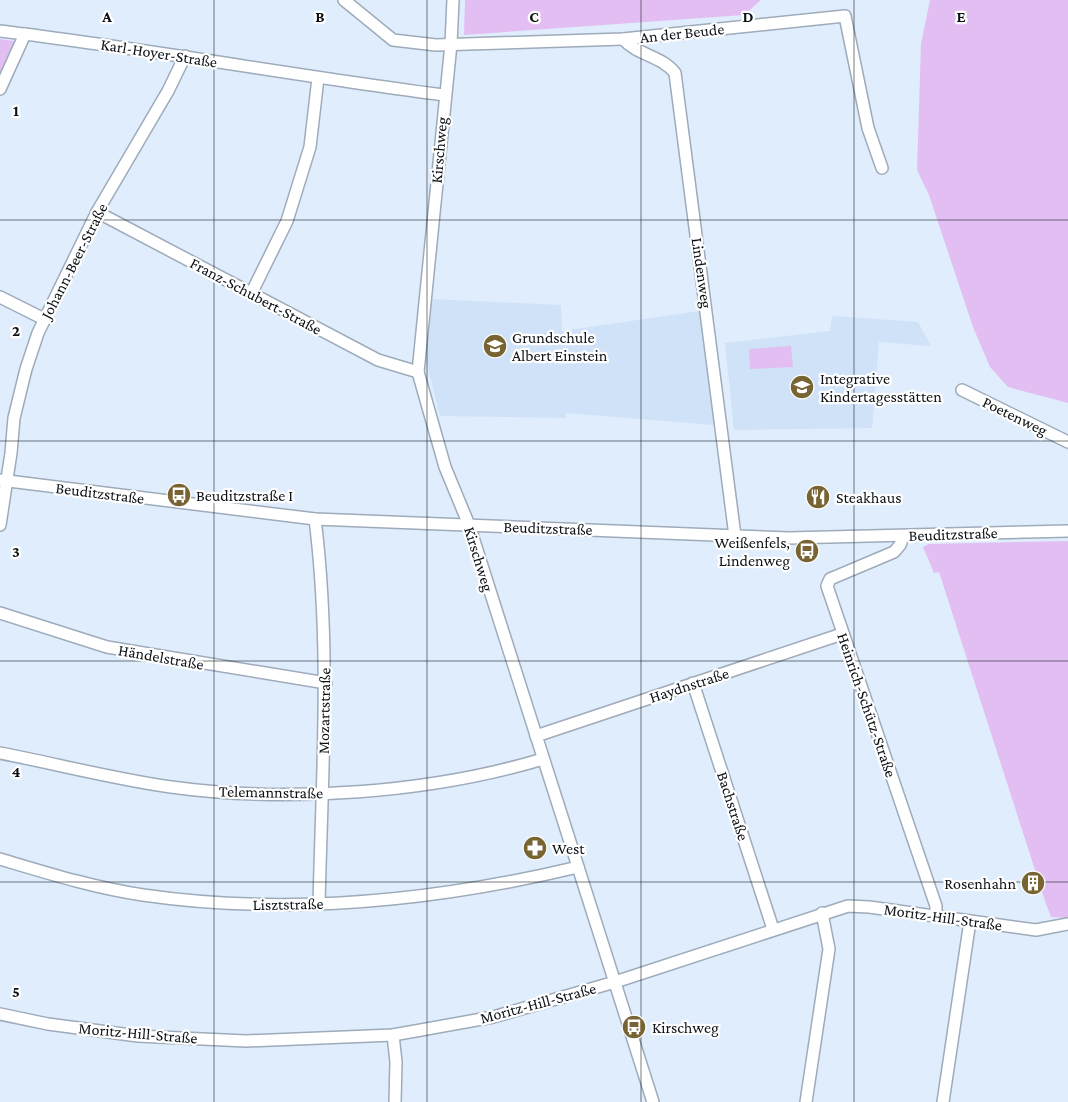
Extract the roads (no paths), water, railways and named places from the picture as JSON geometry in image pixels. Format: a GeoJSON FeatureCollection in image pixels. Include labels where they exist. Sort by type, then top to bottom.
{"type":"FeatureCollection","features":[{"type":"Feature","properties":{"kind":"street","name":"An der Beude"},"geometry":{"type":"LineString","coordinates":[[344,0],[393,40],[451,44],[623,39],[846,16],[868,128],[882,168]]}},
{"type":"Feature","properties":{"kind":"street","name":"Kirschweg"},"geometry":{"type":"LineString","coordinates":[[452,0],[451,44],[444,95],[418,372],[445,467],[469,525],[653,1102]]}},
{"type":"Feature","properties":{"kind":"street","name":"Karl-Hoyer-Straße"},"geometry":{"type":"LineString","coordinates":[[0,31],[185,56],[318,78],[444,95]]}},
{"type":"Feature","properties":{"kind":"street"},"geometry":{"type":"LineString","coordinates":[[0,89],[25,34]]}},
{"type":"Feature","properties":{"kind":"street","name":"Lindenweg"},"geometry":{"type":"LineString","coordinates":[[623,39],[628,46],[669,65],[675,73],[723,431],[735,536]]}},
{"type":"Feature","properties":{"kind":"street","name":"Johann-Beer-Straße"},"geometry":{"type":"LineString","coordinates":[[3,481],[14,418],[26,368],[44,319],[97,212],[180,70],[185,56]]}},
{"type":"Feature","properties":{"kind":"street"},"geometry":{"type":"LineString","coordinates":[[250,294],[290,212],[310,147],[318,78]]}},
{"type":"Feature","properties":{"kind":"street","name":"Franz-Schubert-Straße"},"geometry":{"type":"LineString","coordinates":[[97,212],[378,360],[418,372]]}},
{"type":"Feature","properties":{"kind":"street"},"geometry":{"type":"LineString","coordinates":[[0,297],[44,319]]}},
{"type":"Feature","properties":{"kind":"street","name":"Poetenweg"},"geometry":{"type":"LineString","coordinates":[[962,390],[1068,442]]}},
{"type":"Feature","properties":{"kind":"street"},"geometry":{"type":"LineString","coordinates":[[0,525],[3,481]]}},
{"type":"Feature","properties":{"kind":"street","name":"Beuditzstraße"},"geometry":{"type":"LineString","coordinates":[[3,481],[315,519],[735,536],[903,536],[1068,531]]}},
{"type":"Feature","properties":{"kind":"street","name":"Mozartstraße"},"geometry":{"type":"LineString","coordinates":[[315,519],[324,619],[326,683],[319,904]]}},
{"type":"Feature","properties":{"kind":"street","name":"Heinrich-Schütz-Straße"},"geometry":{"type":"LineString","coordinates":[[903,536],[900,545],[894,552],[828,581],[827,586],[842,634],[849,645],[936,906],[936,916]]}},
{"type":"Feature","properties":{"kind":"street","name":"Händelstraße"},"geometry":{"type":"LineString","coordinates":[[0,613],[107,647],[326,683]]}},
{"type":"Feature","properties":{"kind":"street","name":"Haydnstraße"},"geometry":{"type":"LineString","coordinates":[[536,736],[842,634]]}},
{"type":"Feature","properties":{"kind":"street","name":"Bachstraße"},"geometry":{"type":"LineString","coordinates":[[693,684],[773,930]]}},
{"type":"Feature","properties":{"kind":"street","name":"Telemannstraße"},"geometry":{"type":"LineString","coordinates":[[0,753],[170,787],[253,794],[323,794],[412,786],[501,771],[543,759]]}},
{"type":"Feature","properties":{"kind":"street","name":"Lisztstraße"},"geometry":{"type":"LineString","coordinates":[[0,859],[142,895],[229,904],[319,904],[380,901],[519,881],[578,867]]}},
{"type":"Feature","properties":{"kind":"street","name":"Moritz-Hill-Straße"},"geometry":{"type":"LineString","coordinates":[[0,1014],[48,1024],[138,1036],[246,1041],[393,1035],[493,1017],[615,982],[838,908],[858,906],[1036,930],[1067,925]]}},
{"type":"Feature","properties":{"kind":"street"},"geometry":{"type":"LineString","coordinates":[[806,1102],[829,949],[822,913]]}},
{"type":"Feature","properties":{"kind":"street"},"geometry":{"type":"LineString","coordinates":[[944,1102],[970,921]]}},
{"type":"Feature","properties":{"kind":"street"},"geometry":{"type":"LineString","coordinates":[[393,1035],[396,1062],[395,1102]]}},
{"type":"Feature","properties":{"kind":"place","name":"Grundschule Albert Einstein"},"geometry":{"type":"Point","coordinates":[495,346]}},
{"type":"Feature","properties":{"kind":"place","name":"Integrative Kindertagesstätten"},"geometry":{"type":"Point","coordinates":[802,387]}},
{"type":"Feature","properties":{"kind":"place","name":"Beuditzstraße I"},"geometry":{"type":"Point","coordinates":[179,495]}},
{"type":"Feature","properties":{"kind":"place","name":"Steakhaus"},"geometry":{"type":"Point","coordinates":[818,497]}},
{"type":"Feature","properties":{"kind":"place","name":"Weißenfels, Lindenweg"},"geometry":{"type":"Point","coordinates":[807,551]}},
{"type":"Feature","properties":{"kind":"place","name":"West"},"geometry":{"type":"Point","coordinates":[535,848]}},
{"type":"Feature","properties":{"kind":"place","name":"Rosenhahn"},"geometry":{"type":"Point","coordinates":[1033,883]}},
{"type":"Feature","properties":{"kind":"place","name":"Kirschweg"},"geometry":{"type":"Point","coordinates":[634,1027]}}]}
